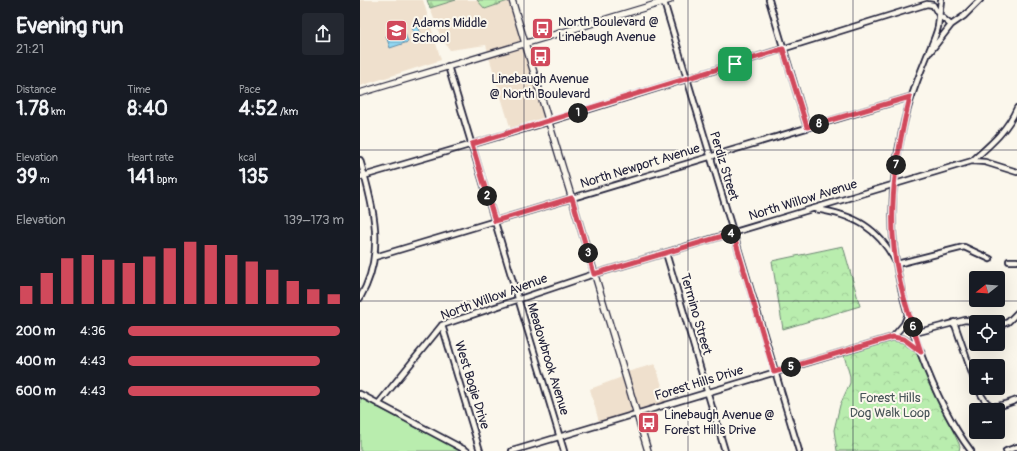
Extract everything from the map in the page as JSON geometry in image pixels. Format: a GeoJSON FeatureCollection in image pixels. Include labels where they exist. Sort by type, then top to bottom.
{"type":"FeatureCollection","features":[{"type":"Feature","properties":{"kind":"street"},"geometry":{"type":"LineString","coordinates":[[512,0],[648,451]]}},
{"type":"Feature","properties":{"kind":"street"},"geometry":{"type":"LineString","coordinates":[[769,0],[807,127]]}},
{"type":"Feature","properties":{"kind":"street"},"geometry":{"type":"LineString","coordinates":[[941,0],[938,28],[910,97],[900,141],[894,185],[894,247],[908,314],[921,352],[939,398],[951,421],[971,451]]}},
{"type":"Feature","properties":{"kind":"street"},"geometry":{"type":"LineString","coordinates":[[926,57],[951,25],[964,16],[980,0]]}},
{"type":"Feature","properties":{"kind":"street"},"geometry":{"type":"LineString","coordinates":[[360,93],[667,1]]}},
{"type":"Feature","properties":{"kind":"street","name":"Perdiz Street"},"geometry":{"type":"LineString","coordinates":[[667,1],[687,79],[799,451]]}},
{"type":"Feature","properties":{"kind":"street"},"geometry":{"type":"LineString","coordinates":[[362,176],[548,122],[927,4],[933,5],[939,15],[951,25]]}},
{"type":"Feature","properties":{"kind":"street","name":"Meadowbrook Avenue"},"geometry":{"type":"LineString","coordinates":[[448,66],[564,451]]}},
{"type":"Feature","properties":{"kind":"street","name":"North Newport Avenue"},"geometry":{"type":"LineString","coordinates":[[375,257],[910,97]]}},
{"type":"Feature","properties":{"kind":"street"},"geometry":{"type":"LineString","coordinates":[[972,161],[995,142],[1011,121],[1017,108]]}},
{"type":"Feature","properties":{"kind":"street"},"geometry":{"type":"LineString","coordinates":[[360,160],[362,176],[376,224],[375,257],[367,286],[360,298]]}},
{"type":"Feature","properties":{"kind":"street","name":"North Willow Avenue"},"geometry":{"type":"LineString","coordinates":[[378,404],[442,325],[518,298],[594,274],[972,161],[985,162],[1017,172]]}},
{"type":"Feature","properties":{"kind":"street"},"geometry":{"type":"LineString","coordinates":[[813,209],[838,212],[853,218],[870,229],[888,248],[897,264]]}},
{"type":"Feature","properties":{"kind":"street"},"geometry":{"type":"LineString","coordinates":[[897,264],[964,247],[990,259]]}},
{"type":"Feature","properties":{"kind":"street","name":"Termino Street"},"geometry":{"type":"LineString","coordinates":[[666,253],[725,451]]}},
{"type":"Feature","properties":{"kind":"street"},"geometry":{"type":"LineString","coordinates":[[1009,261],[1017,261]]}},
{"type":"Feature","properties":{"kind":"street"},"geometry":{"type":"LineString","coordinates":[[1005,323],[1017,313]]}},
{"type":"Feature","properties":{"kind":"street"},"geometry":{"type":"LineString","coordinates":[[908,314],[904,324],[893,337],[904,339],[921,352]]}},
{"type":"Feature","properties":{"kind":"street"},"geometry":{"type":"LineString","coordinates":[[915,333],[954,322],[969,320]]}},
{"type":"Feature","properties":{"kind":"street"},"geometry":{"type":"LineString","coordinates":[[954,322],[969,364]]}},
{"type":"Feature","properties":{"kind":"street","name":"West Bogie Drive"},"geometry":{"type":"LineString","coordinates":[[442,325],[480,451]]}},
{"type":"Feature","properties":{"kind":"street","name":"Forest Hills Drive"},"geometry":{"type":"LineString","coordinates":[[512,451],[893,337]]}},
{"type":"Feature","properties":{"kind":"street"},"geometry":{"type":"LineString","coordinates":[[360,394],[467,451]]}},
{"type":"Feature","properties":{"kind":"street"},"geometry":{"type":"LineString","coordinates":[[982,395],[986,403],[991,406],[998,407],[1017,400]]}},
{"type":"Feature","properties":{"kind":"street"},"geometry":{"type":"LineString","coordinates":[[1006,451],[1017,447]]}},
{"type":"Feature","properties":{"kind":"shaded area","name":"Adams Middle School"},"geometry":{"type":"Polygon","coordinates":[[[360,0],[423,0],[441,60],[360,86],[360,0]]]}},
{"type":"Feature","properties":{"kind":"shaded area"},"geometry":{"type":"Polygon","coordinates":[[[456,0],[477,0],[485,9],[508,1],[521,41],[488,51],[486,45],[450,50],[441,38],[430,8],[456,0]]]}},
{"type":"Feature","properties":{"kind":"shaded area"},"geometry":{"type":"Polygon","coordinates":[[[523,47],[544,120],[511,130],[489,57],[523,47]]]}},
{"type":"Feature","properties":{"kind":"shaded area"},"geometry":{"type":"Polygon","coordinates":[[[655,364],[667,401],[639,410],[627,372],[655,364]]]}},
{"type":"Feature","properties":{"kind":"shaded area"},"geometry":{"type":"Polygon","coordinates":[[[622,377],[632,412],[599,422],[590,389],[622,377]]]}},
{"type":"Feature","properties":{"kind":"green space"},"geometry":{"type":"Polygon","coordinates":[[[427,0],[456,0],[430,8],[427,0]]]}},
{"type":"Feature","properties":{"kind":"green space"},"geometry":{"type":"Polygon","coordinates":[[[477,0],[507,0],[508,1],[485,9],[477,0]]]}},
{"type":"Feature","properties":{"kind":"green space"},"geometry":{"type":"Polygon","coordinates":[[[843,246],[860,306],[783,329],[772,261],[843,246]]]}},
{"type":"Feature","properties":{"kind":"green space","name":"Forest Hills Dog Walk Loop"},"geometry":{"type":"Polygon","coordinates":[[[893,337],[905,343],[916,352],[960,446],[959,451],[837,451],[834,430],[840,405],[850,383],[850,376],[843,352],[893,337]]]}},
{"type":"Feature","properties":{"kind":"green space"},"geometry":{"type":"Polygon","coordinates":[[[360,398],[461,451],[360,451],[360,398]]]}},
{"type":"Feature","properties":{"kind":"water"},"geometry":{"type":"Polygon","coordinates":[[[418,26],[422,38],[416,40],[412,28],[418,26]]]}},
{"type":"Feature","properties":{"kind":"water"},"geometry":{"type":"Polygon","coordinates":[[[404,30],[408,42],[390,48],[386,36],[404,30]]]}},
{"type":"Feature","properties":{"kind":"place","name":"North Boulevard @ Linebaugh Avenue"},"geometry":{"type":"Point","coordinates":[543,29]}},
{"type":"Feature","properties":{"kind":"place","name":"Adams Middle School"},"geometry":{"type":"Point","coordinates":[396,30]}},
{"type":"Feature","properties":{"kind":"place","name":"Linebaugh Avenue @ North Boulevard"},"geometry":{"type":"Point","coordinates":[540,57]}},
{"type":"Feature","properties":{"kind":"place","name":"Linebaugh Avenue @ Forest Hills Drive"},"geometry":{"type":"Point","coordinates":[649,422]}},
{"type":"Feature","properties":{"kind":"route"},"geometry":{"type":"LineString","coordinates":[[783,49],[807,127],[910,97],[896,161],[894,185],[894,247],[908,314],[921,352],[910,342],[893,337],[774,372],[733,233],[594,274],[572,198],[495,221],[472,144],[735,64],[783,49]]}}]}
